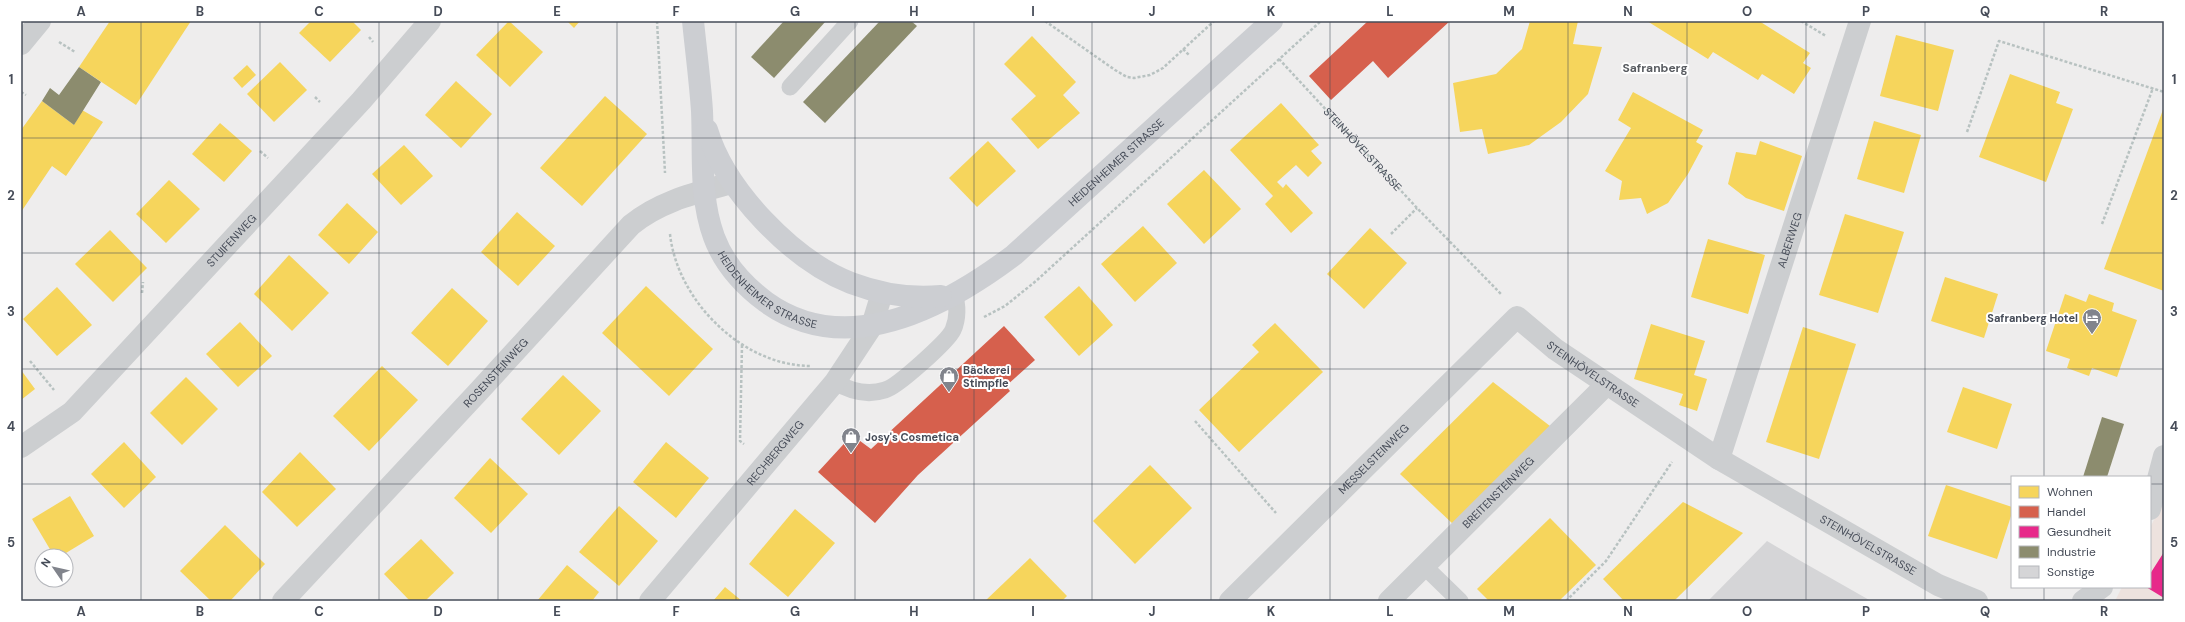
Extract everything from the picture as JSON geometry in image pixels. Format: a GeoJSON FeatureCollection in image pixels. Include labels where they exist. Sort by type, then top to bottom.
{"type":"FeatureCollection","features":[{"type":"Feature","properties":{"kind":"main road","name":"HEIDENHEIMER STRASSE"},"geometry":{"type":"LineString","coordinates":[[693,21],[702,112],[703,191],[714,238],[724,258],[736,276],[756,295],[777,310],[798,320],[819,326],[841,329],[872,326],[910,314],[954,294],[981,279],[1014,254],[1272,21]]}},
{"type":"Feature","properties":{"kind":"main road","name":"HEIDENHEIMER STRASSE"},"geometry":{"type":"LineString","coordinates":[[702,112],[714,151],[732,183],[762,219],[803,254],[849,282],[882,293],[919,297],[954,294]]}},
{"type":"Feature","properties":{"kind":"street"},"geometry":{"type":"LineString","coordinates":[[21,44],[40,21]]}},
{"type":"Feature","properties":{"kind":"street","name":"STUIFENWEG"},"geometry":{"type":"LineString","coordinates":[[21,447],[72,412],[361,101],[430,21]]}},
{"type":"Feature","properties":{"kind":"street","name":"ALBERWEG"},"geometry":{"type":"LineString","coordinates":[[1719,459],[1860,21]]}},
{"type":"Feature","properties":{"kind":"street","name":"ROSENSTEINWEG"},"geometry":{"type":"LineString","coordinates":[[284,601],[480,391],[616,240],[640,217],[666,202],[732,183]]}},
{"type":"Feature","properties":{"kind":"street","name":"RECHBERGWEG"},"geometry":{"type":"LineString","coordinates":[[650,601],[835,382],[872,326],[882,293]]}},
{"type":"Feature","properties":{"kind":"street","name":"STEINHÖVELSTRASSE"},"geometry":{"type":"LineString","coordinates":[[1517,317],[1555,350],[1719,459],[1938,585],[1977,601]]}},
{"type":"Feature","properties":{"kind":"street","name":"MESSELSTEINWEG"},"geometry":{"type":"LineString","coordinates":[[1230,601],[1517,317]]}},
{"type":"Feature","properties":{"kind":"street","name":"BREITENSTEINWEG"},"geometry":{"type":"LineString","coordinates":[[1389,601],[1607,384]]}},
{"type":"Feature","properties":{"kind":"street"},"geometry":{"type":"LineString","coordinates":[[2151,505],[2164,456]]}},
{"type":"Feature","properties":{"kind":"street"},"geometry":{"type":"LineString","coordinates":[[2083,601],[2101,588]]}},
{"type":"Feature","properties":{"kind":"lane"},"geometry":{"type":"LineString","coordinates":[[790,87],[850,21]]}},
{"type":"Feature","properties":{"kind":"lane"},"geometry":{"type":"LineString","coordinates":[[835,382],[860,392],[876,392],[890,388],[905,377],[953,330],[957,310],[954,294]]}},
{"type":"Feature","properties":{"kind":"lane"},"geometry":{"type":"LineString","coordinates":[[1424,566],[1460,601]]}},
{"type":"Feature","properties":{"kind":"path"},"geometry":{"type":"LineString","coordinates":[[657,21],[666,202],[671,240],[687,285],[698,304],[711,320],[742,345],[780,360],[802,366],[826,366],[850,361]]}},
{"type":"Feature","properties":{"kind":"path"},"geometry":{"type":"LineString","coordinates":[[1045,21],[1114,70],[1127,77],[1134,78],[1150,75],[1163,68],[1214,21]]}},
{"type":"Feature","properties":{"kind":"path"},"geometry":{"type":"LineString","coordinates":[[953,330],[1005,306],[1021,295],[1322,21]]}},
{"type":"Feature","properties":{"kind":"path"},"geometry":{"type":"LineString","coordinates":[[1967,132],[1999,41],[2164,92]]}},
{"type":"Feature","properties":{"kind":"path","name":"STEINHÖVELSTRASSE"},"geometry":{"type":"LineString","coordinates":[[1279,60],[1417,208],[1503,296],[1517,317]]}},
{"type":"Feature","properties":{"kind":"path"},"geometry":{"type":"LineString","coordinates":[[2102,224],[2153,88]]}},
{"type":"Feature","properties":{"kind":"path"},"geometry":{"type":"LineString","coordinates":[[21,92],[26,95]]}},
{"type":"Feature","properties":{"kind":"path"},"geometry":{"type":"LineString","coordinates":[[1391,234],[1417,208]]}},
{"type":"Feature","properties":{"kind":"path"},"geometry":{"type":"LineString","coordinates":[[742,345],[740,441],[766,463]]}},
{"type":"Feature","properties":{"kind":"path"},"geometry":{"type":"LineString","coordinates":[[30,361],[72,412]]}},
{"type":"Feature","properties":{"kind":"path"},"geometry":{"type":"LineString","coordinates":[[1195,421],[1296,536]]}},
{"type":"Feature","properties":{"kind":"path"},"geometry":{"type":"LineString","coordinates":[[1566,601],[1606,561],[1688,438]]}},
{"type":"Feature","properties":{"kind":"shaded area"},"geometry":{"type":"Polygon","coordinates":[[[2164,499],[2164,601],[2115,601],[2122,588],[2151,588],[2151,526],[2164,499]]]}},
{"type":"Feature","properties":{"kind":"building: Wohnen"},"geometry":{"type":"Polygon","coordinates":[[[110,21],[191,21],[136,105],[79,67],[110,21]]]}},
{"type":"Feature","properties":{"kind":"building: Wohnen"},"geometry":{"type":"Polygon","coordinates":[[[311,21],[352,21],[361,30],[330,62],[299,33],[311,21]]]}},
{"type":"Feature","properties":{"kind":"building: Wohnen"},"geometry":{"type":"Polygon","coordinates":[[[509,21],[543,52],[510,87],[476,55],[509,21]]]}},
{"type":"Feature","properties":{"kind":"building: Wohnen"},"geometry":{"type":"Polygon","coordinates":[[[567,21],[580,21],[574,28],[567,21]]]}},
{"type":"Feature","properties":{"kind":"building: Wohnen"},"geometry":{"type":"Polygon","coordinates":[[[1530,21],[1578,21],[1573,44],[1602,47],[1588,94],[1561,122],[1529,145],[1488,154],[1482,129],[1460,132],[1453,83],[1496,74],[1522,49],[1530,21]]]}},
{"type":"Feature","properties":{"kind":"building: Wohnen"},"geometry":{"type":"Polygon","coordinates":[[[1647,21],[1759,21],[1810,53],[1803,63],[1811,68],[1794,94],[1762,74],[1758,80],[1713,52],[1708,59],[1647,21]]]}},
{"type":"Feature","properties":{"kind":"building: Wohnen"},"geometry":{"type":"Polygon","coordinates":[[[1896,35],[1954,50],[1938,111],[1880,96],[1896,35]]]}},
{"type":"Feature","properties":{"kind":"building: Wohnen"},"geometry":{"type":"Polygon","coordinates":[[[1032,36],[1076,82],[1063,95],[1080,113],[1038,149],[1011,119],[1036,96],[1004,64],[1032,36]]]}},
{"type":"Feature","properties":{"kind":"building: Wohnen"},"geometry":{"type":"Polygon","coordinates":[[[280,62],[307,90],[274,122],[247,94],[280,62]]]}},
{"type":"Feature","properties":{"kind":"building: Wohnen"},"geometry":{"type":"Polygon","coordinates":[[[247,65],[256,75],[242,88],[233,78],[247,65]]]}},
{"type":"Feature","properties":{"kind":"building: Wohnen"},"geometry":{"type":"Polygon","coordinates":[[[2010,74],[2060,92],[2056,103],[2073,109],[2046,182],[1979,157],[2010,74]]]}},
{"type":"Feature","properties":{"kind":"building: Wohnen"},"geometry":{"type":"Polygon","coordinates":[[[456,81],[492,114],[461,148],[425,115],[456,81]]]}},
{"type":"Feature","properties":{"kind":"building: Wohnen"},"geometry":{"type":"Polygon","coordinates":[[[1633,92],[1703,130],[1696,142],[1703,146],[1688,174],[1668,203],[1647,214],[1641,198],[1619,200],[1622,181],[1605,171],[1631,128],[1618,120],[1633,92]]]}},
{"type":"Feature","properties":{"kind":"building: Wohnen"},"geometry":{"type":"Polygon","coordinates":[[[605,96],[647,134],[582,206],[540,168],[605,96]]]}},
{"type":"Feature","properties":{"kind":"building: Wohnen"},"geometry":{"type":"Polygon","coordinates":[[[42,101],[74,125],[82,110],[103,122],[66,176],[52,166],[21,212],[21,130],[42,101]]]}},
{"type":"Feature","properties":{"kind":"building: Wohnen"},"geometry":{"type":"Polygon","coordinates":[[[1281,103],[1319,145],[1311,151],[1322,163],[1308,177],[1296,165],[1277,182],[1283,188],[1286,184],[1313,213],[1291,233],[1265,204],[1273,196],[1230,150],[1281,103]]]}},
{"type":"Feature","properties":{"kind":"building: Wohnen"},"geometry":{"type":"Polygon","coordinates":[[[2164,107],[2164,291],[2104,269],[2164,107]]]}},
{"type":"Feature","properties":{"kind":"building: Wohnen"},"geometry":{"type":"Polygon","coordinates":[[[1874,121],[1921,135],[1904,193],[1857,179],[1874,121]]]}},
{"type":"Feature","properties":{"kind":"building: Wohnen"},"geometry":{"type":"Polygon","coordinates":[[[220,123],[252,151],[224,182],[192,154],[220,123]]]}},
{"type":"Feature","properties":{"kind":"building: Wohnen"},"geometry":{"type":"Polygon","coordinates":[[[988,141],[1016,171],[977,207],[949,178],[988,141]]]}},
{"type":"Feature","properties":{"kind":"building: Wohnen"},"geometry":{"type":"Polygon","coordinates":[[[1760,141],[1802,156],[1784,211],[1746,198],[1728,184],[1736,152],[1756,155],[1760,141]]]}},
{"type":"Feature","properties":{"kind":"building: Wohnen"},"geometry":{"type":"Polygon","coordinates":[[[404,145],[433,176],[401,205],[372,174],[404,145]]]}},
{"type":"Feature","properties":{"kind":"building: Wohnen"},"geometry":{"type":"Polygon","coordinates":[[[1204,170],[1241,209],[1204,244],[1167,204],[1204,170]]]}},
{"type":"Feature","properties":{"kind":"building: Wohnen"},"geometry":{"type":"Polygon","coordinates":[[[169,180],[200,209],[166,243],[136,214],[169,180]]]}},
{"type":"Feature","properties":{"kind":"building: Wohnen"},"geometry":{"type":"Polygon","coordinates":[[[347,203],[378,232],[349,264],[318,235],[347,203]]]}},
{"type":"Feature","properties":{"kind":"building: Wohnen"},"geometry":{"type":"Polygon","coordinates":[[[517,212],[555,246],[518,286],[481,252],[517,212]]]}},
{"type":"Feature","properties":{"kind":"building: Wohnen"},"geometry":{"type":"Polygon","coordinates":[[[1845,214],[1904,232],[1878,313],[1819,295],[1845,214]]]}},
{"type":"Feature","properties":{"kind":"building: Wohnen"},"geometry":{"type":"Polygon","coordinates":[[[1143,226],[1177,263],[1135,302],[1101,264],[1143,226]]]}},
{"type":"Feature","properties":{"kind":"building: Wohnen"},"geometry":{"type":"Polygon","coordinates":[[[1370,228],[1407,263],[1364,309],[1327,274],[1370,228]]]}},
{"type":"Feature","properties":{"kind":"building: Wohnen"},"geometry":{"type":"Polygon","coordinates":[[[110,230],[147,268],[113,302],[75,264],[110,230]]]}},
{"type":"Feature","properties":{"kind":"building: Wohnen"},"geometry":{"type":"Polygon","coordinates":[[[1708,239],[1765,255],[1748,314],[1691,297],[1708,239]]]}},
{"type":"Feature","properties":{"kind":"building: Wohnen"},"geometry":{"type":"Polygon","coordinates":[[[289,255],[329,293],[292,331],[254,294],[289,255]]]}},
{"type":"Feature","properties":{"kind":"building: Wohnen"},"geometry":{"type":"Polygon","coordinates":[[[1945,277],[1998,294],[1984,338],[1931,321],[1945,277]]]}},
{"type":"Feature","properties":{"kind":"building: Wohnen"},"geometry":{"type":"Polygon","coordinates":[[[646,286],[713,349],[669,396],[602,333],[646,286]]]}},
{"type":"Feature","properties":{"kind":"building: Wohnen"},"geometry":{"type":"Polygon","coordinates":[[[1079,286],[1113,325],[1079,356],[1044,317],[1079,286]]]}},
{"type":"Feature","properties":{"kind":"building: Wohnen"},"geometry":{"type":"Polygon","coordinates":[[[57,287],[92,325],[57,356],[23,319],[57,287]]]}},
{"type":"Feature","properties":{"kind":"building: Wohnen"},"geometry":{"type":"Polygon","coordinates":[[[452,288],[488,321],[448,366],[411,333],[452,288]]]}},
{"type":"Feature","properties":{"kind":"building: Wohnen","name":"Safranberg Hotel"},"geometry":{"type":"Polygon","coordinates":[[[2065,294],[2086,302],[2089,294],[2114,303],[2112,311],[2137,320],[2117,377],[2092,368],[2089,376],[2067,368],[2070,359],[2046,351],[2065,294]]]}},
{"type":"Feature","properties":{"kind":"building: Wohnen"},"geometry":{"type":"Polygon","coordinates":[[[240,322],[272,356],[238,387],[206,354],[240,322]]]}},
{"type":"Feature","properties":{"kind":"building: Wohnen"},"geometry":{"type":"Polygon","coordinates":[[[1275,323],[1323,372],[1239,452],[1199,410],[1259,352],[1252,345],[1275,323]]]}},
{"type":"Feature","properties":{"kind":"building: Wohnen"},"geometry":{"type":"Polygon","coordinates":[[[1651,324],[1705,341],[1694,375],[1707,379],[1697,411],[1679,405],[1683,394],[1634,379],[1651,324]]]}},
{"type":"Feature","properties":{"kind":"building: Wohnen"},"geometry":{"type":"Polygon","coordinates":[[[1803,327],[1856,344],[1819,459],[1766,442],[1803,327]]]}},
{"type":"Feature","properties":{"kind":"building: Wohnen"},"geometry":{"type":"Polygon","coordinates":[[[382,366],[418,400],[369,451],[333,416],[382,366]]]}},
{"type":"Feature","properties":{"kind":"building: Wohnen"},"geometry":{"type":"Polygon","coordinates":[[[21,370],[35,389],[21,400],[21,370]]]}},
{"type":"Feature","properties":{"kind":"building: Wohnen"},"geometry":{"type":"Polygon","coordinates":[[[563,375],[601,411],[559,455],[521,419],[563,375]]]}},
{"type":"Feature","properties":{"kind":"building: Wohnen"},"geometry":{"type":"Polygon","coordinates":[[[186,377],[218,409],[182,445],[150,413],[186,377]]]}},
{"type":"Feature","properties":{"kind":"building: Wohnen"},"geometry":{"type":"Polygon","coordinates":[[[1493,382],[1550,426],[1454,525],[1400,474],[1493,382]]]}},
{"type":"Feature","properties":{"kind":"building: Wohnen"},"geometry":{"type":"Polygon","coordinates":[[[1963,387],[2012,404],[1997,449],[1947,432],[1963,387]]]}},
{"type":"Feature","properties":{"kind":"building: Wohnen"},"geometry":{"type":"Polygon","coordinates":[[[124,442],[156,477],[124,508],[91,474],[124,442]]]}},
{"type":"Feature","properties":{"kind":"building: Wohnen"},"geometry":{"type":"Polygon","coordinates":[[[666,442],[709,478],[676,518],[633,482],[666,442]]]}},
{"type":"Feature","properties":{"kind":"building: Wohnen"},"geometry":{"type":"Polygon","coordinates":[[[300,452],[336,489],[297,527],[262,492],[300,452]]]}},
{"type":"Feature","properties":{"kind":"building: Wohnen"},"geometry":{"type":"Polygon","coordinates":[[[490,458],[528,494],[491,533],[454,498],[490,458]]]}},
{"type":"Feature","properties":{"kind":"building: Wohnen"},"geometry":{"type":"Polygon","coordinates":[[[1150,465],[1192,508],[1135,564],[1093,521],[1150,465]]]}},
{"type":"Feature","properties":{"kind":"building: Wohnen"},"geometry":{"type":"Polygon","coordinates":[[[1946,485],[2011,507],[2011,516],[1997,559],[1928,536],[1946,485]]]}},
{"type":"Feature","properties":{"kind":"building: Wohnen"},"geometry":{"type":"Polygon","coordinates":[[[70,496],[94,536],[74,548],[49,548],[32,519],[70,496]]]}},
{"type":"Feature","properties":{"kind":"building: Wohnen"},"geometry":{"type":"Polygon","coordinates":[[[1683,502],[1743,533],[1674,601],[1624,601],[1603,579],[1683,502]]]}},
{"type":"Feature","properties":{"kind":"building: Wohnen"},"geometry":{"type":"Polygon","coordinates":[[[619,506],[658,541],[619,586],[579,552],[619,506]]]}},
{"type":"Feature","properties":{"kind":"building: Wohnen"},"geometry":{"type":"Polygon","coordinates":[[[795,509],[835,543],[788,597],[749,564],[795,509]]]}},
{"type":"Feature","properties":{"kind":"building: Wohnen"},"geometry":{"type":"Polygon","coordinates":[[[1550,518],[1596,565],[1559,601],[1489,601],[1477,589],[1550,518]]]}},
{"type":"Feature","properties":{"kind":"building: Wohnen"},"geometry":{"type":"Polygon","coordinates":[[[225,525],[265,564],[230,601],[211,601],[180,571],[225,525]]]}},
{"type":"Feature","properties":{"kind":"building: Wohnen"},"geometry":{"type":"Polygon","coordinates":[[[421,539],[454,573],[425,601],[410,601],[384,574],[421,539]]]}},
{"type":"Feature","properties":{"kind":"building: Wohnen"},"geometry":{"type":"Polygon","coordinates":[[[1030,558],[1067,596],[1062,601],[985,601],[1030,558]]]}},
{"type":"Feature","properties":{"kind":"building: Wohnen"},"geometry":{"type":"Polygon","coordinates":[[[567,565],[599,592],[592,601],[537,601],[567,565]]]}},
{"type":"Feature","properties":{"kind":"building: Wohnen"},"geometry":{"type":"Polygon","coordinates":[[[725,587],[742,601],[713,601],[725,587]]]}},
{"type":"Feature","properties":{"kind":"building: Handel"},"geometry":{"type":"Polygon","coordinates":[[[1368,21],[1450,21],[1388,78],[1373,61],[1331,100],[1309,76],[1368,21]]]}},
{"type":"Feature","properties":{"kind":"building: Handel"},"geometry":{"type":"Polygon","coordinates":[[[1004,326],[1035,360],[1006,386],[1010,391],[918,475],[875,523],[818,472],[852,435],[871,449],[1004,326]]]}},
{"type":"Feature","properties":{"kind":"building: Gesundheit"},"geometry":{"type":"Polygon","coordinates":[[[2164,552],[2164,598],[2148,588],[2151,588],[2151,572],[2164,552]]]}},
{"type":"Feature","properties":{"kind":"building: Industrie"},"geometry":{"type":"Polygon","coordinates":[[[784,21],[826,21],[774,78],[751,57],[784,21]]]}},
{"type":"Feature","properties":{"kind":"building: Industrie"},"geometry":{"type":"Polygon","coordinates":[[[880,21],[911,21],[917,26],[825,123],[803,102],[880,21]]]}},
{"type":"Feature","properties":{"kind":"building: Industrie"},"geometry":{"type":"Polygon","coordinates":[[[79,67],[101,82],[74,125],[42,101],[50,88],[59,95],[79,67]]]}},
{"type":"Feature","properties":{"kind":"building: Industrie"},"geometry":{"type":"Polygon","coordinates":[[[2102,417],[2124,424],[2107,476],[2083,476],[2102,417]]]}},
{"type":"Feature","properties":{"kind":"building: Sonstige"},"geometry":{"type":"Polygon","coordinates":[[[1767,541],[1799,560],[1871,601],[1708,601],[1767,541]]]}},
{"type":"Feature","properties":{"kind":"place","name":"Safranberg Hotel"},"geometry":{"type":"Point","coordinates":[2092,335]}},
{"type":"Feature","properties":{"kind":"place","name":"Bäckerei Stimpfle"},"geometry":{"type":"Point","coordinates":[949,393]}},
{"type":"Feature","properties":{"kind":"place","name":"Josy's Cosmetica"},"geometry":{"type":"Point","coordinates":[851,454]}},
{"type":"Feature","properties":{"kind":"district","name":"Safranberg"},"geometry":{"type":"Point","coordinates":[1655,68]}}]}
